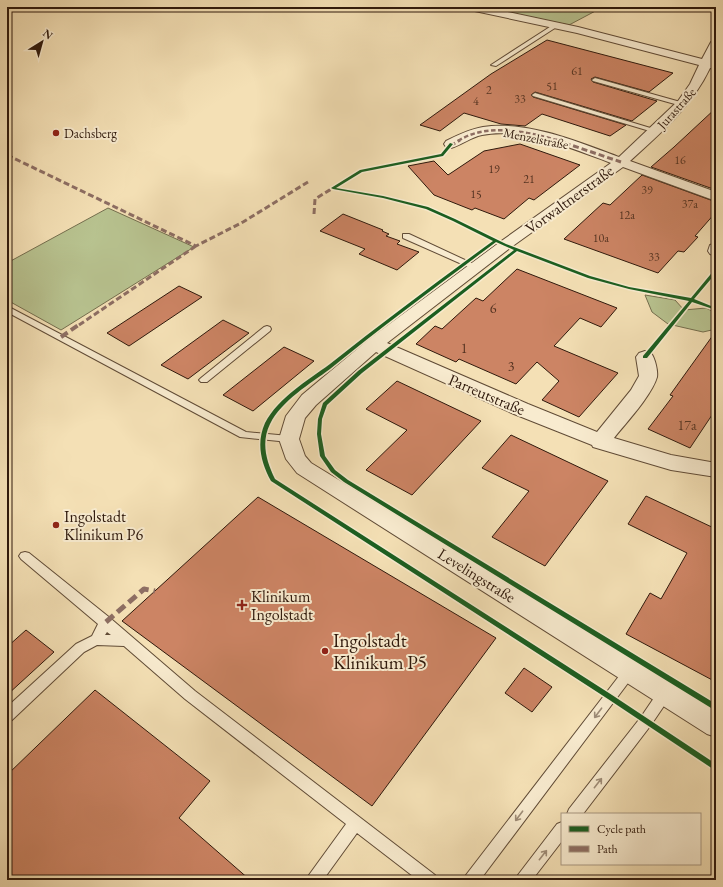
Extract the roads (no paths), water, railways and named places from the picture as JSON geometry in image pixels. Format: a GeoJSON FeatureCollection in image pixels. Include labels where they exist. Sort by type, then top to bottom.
{"type":"FeatureCollection","features":[{"type":"Feature","properties":{"kind":"street"},"geometry":{"type":"LineString","coordinates":[[470,7],[556,25],[712,64]]}},
{"type":"Feature","properties":{"kind":"street","name":"Jurastraße"},"geometry":{"type":"LineString","coordinates":[[621,162],[682,104],[712,64],[715,46]]}},
{"type":"Feature","properties":{"kind":"street","name":"Menzelstraße"},"geometry":{"type":"LineString","coordinates":[[451,144],[466,135],[489,130],[515,131],[547,137],[591,150],[621,162]]}},
{"type":"Feature","properties":{"kind":"street"},"geometry":{"type":"LineString","coordinates":[[621,162],[716,197]]}},
{"type":"Feature","properties":{"kind":"street","name":"Vorwaltnerstraße"},"geometry":{"type":"LineString","coordinates":[[289,439],[296,416],[309,400],[374,344],[476,267],[621,162]]}},
{"type":"Feature","properties":{"kind":"street","name":"Parreutstraße"},"geometry":{"type":"LineString","coordinates":[[374,344],[484,394],[600,442],[689,467],[716,470]]}},
{"type":"Feature","properties":{"kind":"street"},"geometry":{"type":"LineString","coordinates":[[600,442],[639,393],[648,376],[645,357]]}},
{"type":"Feature","properties":{"kind":"street","name":"Levelingstraße"},"geometry":{"type":"LineString","coordinates":[[289,439],[296,459],[304,468],[716,725]]}},
{"type":"Feature","properties":{"kind":"lane"},"geometry":{"type":"LineString","coordinates":[[494,65],[556,25]]}},
{"type":"Feature","properties":{"kind":"lane"},"geometry":{"type":"LineString","coordinates":[[595,80],[682,104]]}},
{"type":"Feature","properties":{"kind":"lane"},"geometry":{"type":"LineString","coordinates":[[535,95],[656,130]]}},
{"type":"Feature","properties":{"kind":"lane"},"geometry":{"type":"LineString","coordinates":[[406,236],[476,267]]}},
{"type":"Feature","properties":{"kind":"lane"},"geometry":{"type":"LineString","coordinates":[[7,309],[244,435],[289,439]]}},
{"type":"Feature","properties":{"kind":"lane"},"geometry":{"type":"LineString","coordinates":[[204,380],[267,329]]}},
{"type":"Feature","properties":{"kind":"lane"},"geometry":{"type":"LineString","coordinates":[[26,556],[106,622],[190,695],[355,824],[430,880]]}},
{"type":"Feature","properties":{"kind":"lane"},"geometry":{"type":"LineString","coordinates":[[96,640],[106,622]]}},
{"type":"Feature","properties":{"kind":"lane"},"geometry":{"type":"LineString","coordinates":[[7,716],[80,648],[96,640],[127,641]]}},
{"type":"Feature","properties":{"kind":"lane"},"geometry":{"type":"LineString","coordinates":[[471,880],[630,671]]}},
{"type":"Feature","properties":{"kind":"lane"},"geometry":{"type":"LineString","coordinates":[[575,813],[646,721],[665,693]]}},
{"type":"Feature","properties":{"kind":"lane"},"geometry":{"type":"LineString","coordinates":[[314,880],[355,824]]}},
{"type":"Feature","properties":{"kind":"lane"},"geometry":{"type":"LineString","coordinates":[[523,880],[561,830]]}},
{"type":"Feature","properties":{"kind":"place","name":"Dachsberg"},"geometry":{"type":"Point","coordinates":[56,133]}},
{"type":"Feature","properties":{"kind":"place","name":"Ingolstadt Klinikum P6"},"geometry":{"type":"Point","coordinates":[56,525]}},
{"type":"Feature","properties":{"kind":"place","name":"Klinikum Ingolstadt"},"geometry":{"type":"Point","coordinates":[242,605]}},
{"type":"Feature","properties":{"kind":"place","name":"Ingolstadt Klinikum P5"},"geometry":{"type":"Point","coordinates":[325,651]}}]}
